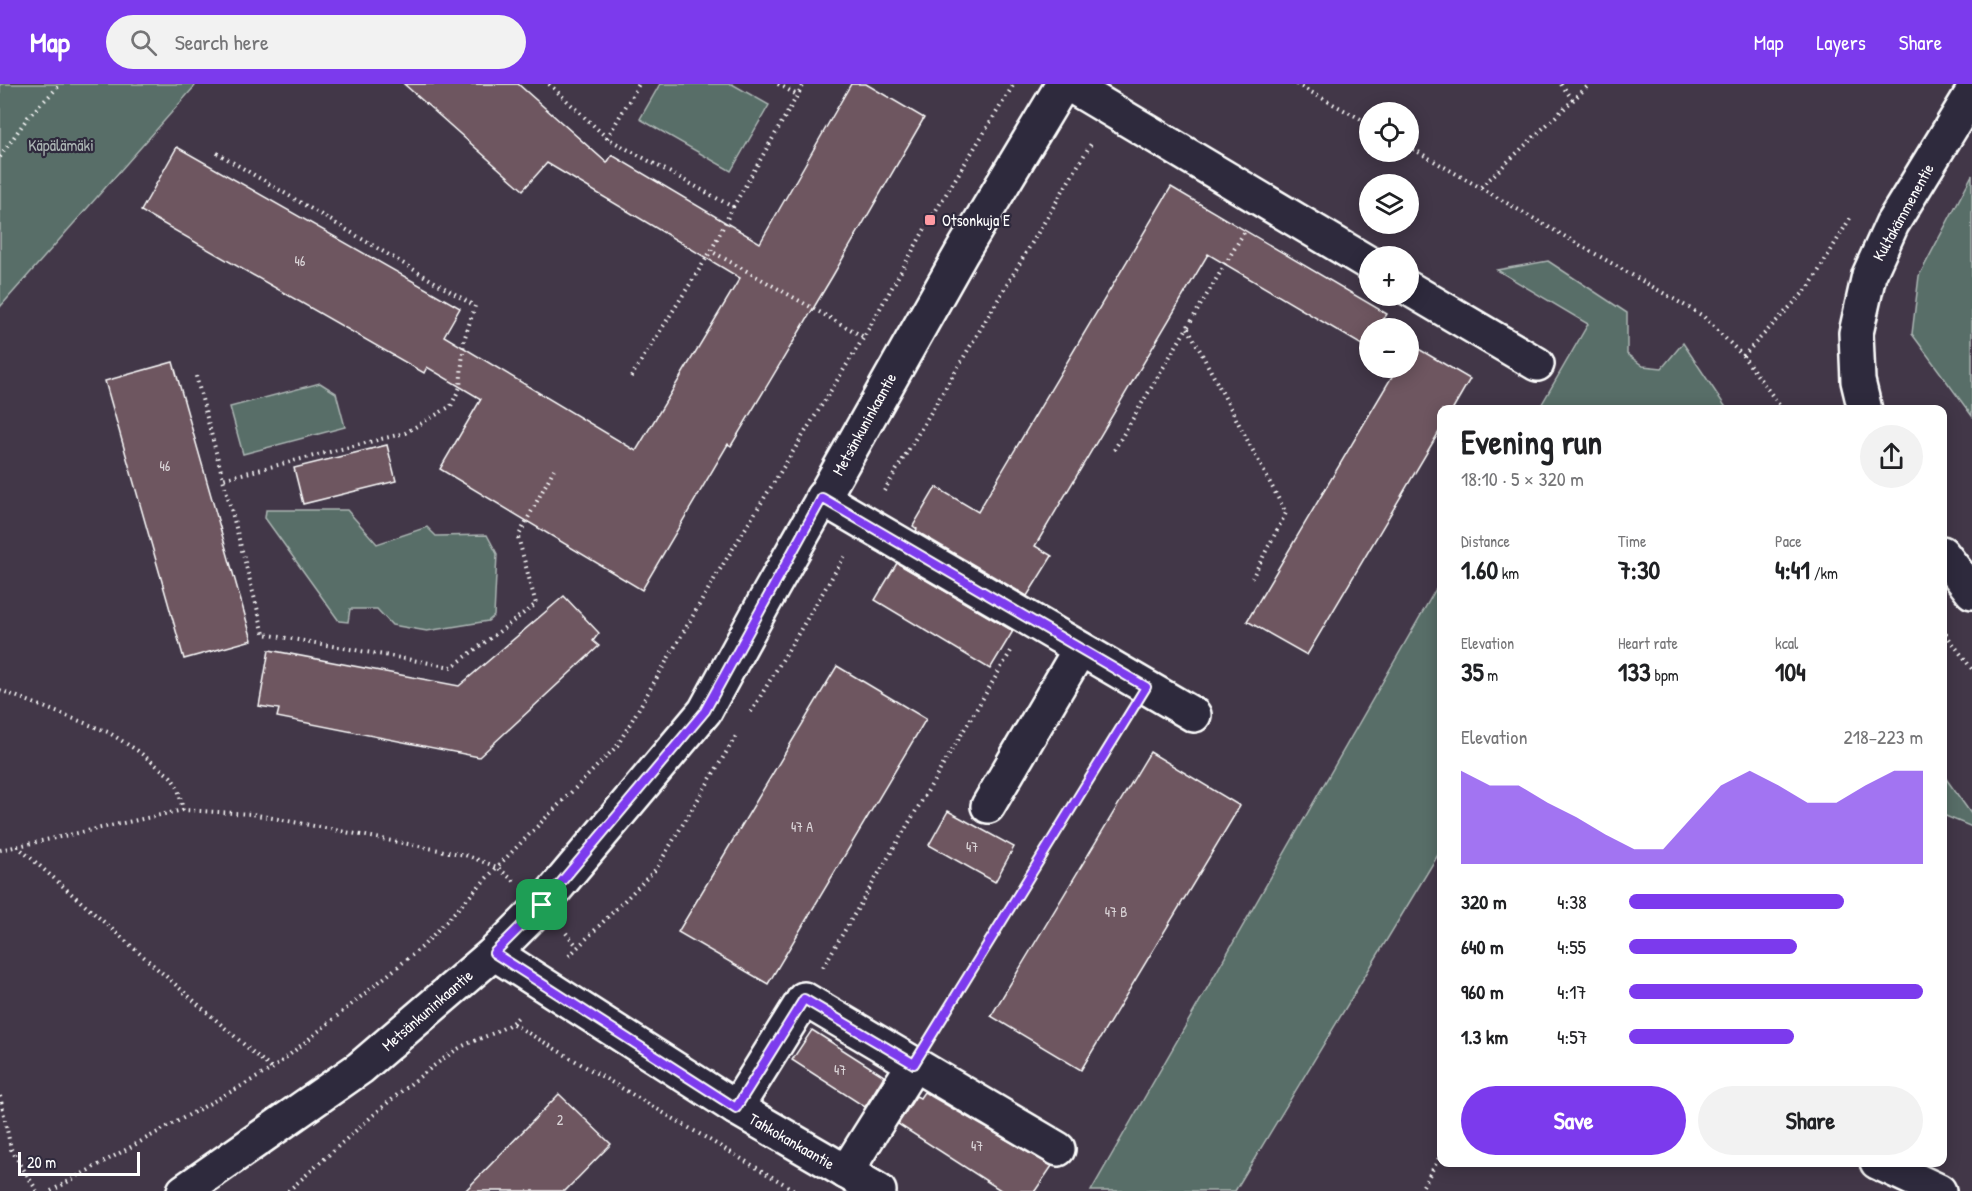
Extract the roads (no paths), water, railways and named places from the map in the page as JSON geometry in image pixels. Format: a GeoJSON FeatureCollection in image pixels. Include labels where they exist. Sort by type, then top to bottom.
{"type":"FeatureCollection","features":[{"type":"Feature","properties":{"kind":"street","name":"Metsänkuninkaantie"},"geometry":{"type":"LineString","coordinates":[[184,1191],[360,1068],[494,953],[542,905],[705,711],[822,498],[962,252],[1063,84]]}},
{"type":"Feature","properties":{"kind":"street"},"geometry":{"type":"LineString","coordinates":[[1068,84],[1359,258]]}},
{"type":"Feature","properties":{"kind":"street","name":"Kultakämmenentie"},"geometry":{"type":"LineString","coordinates":[[1864,405],[1858,381],[1856,333],[1869,274],[1892,224],[1972,93]]}},
{"type":"Feature","properties":{"kind":"street"},"geometry":{"type":"LineString","coordinates":[[1419,294],[1537,364]]}},
{"type":"Feature","properties":{"kind":"street"},"geometry":{"type":"LineString","coordinates":[[822,498],[1194,715]]}},
{"type":"Feature","properties":{"kind":"street"},"geometry":{"type":"LineString","coordinates":[[1947,560],[1972,592]]}},
{"type":"Feature","properties":{"kind":"street"},"geometry":{"type":"LineString","coordinates":[[988,806],[1080,649]]}},
{"type":"Feature","properties":{"kind":"street","name":"Tahkokankaantie"},"geometry":{"type":"LineString","coordinates":[[494,953],[736,1108],[879,1191]]}},
{"type":"Feature","properties":{"kind":"street"},"geometry":{"type":"LineString","coordinates":[[736,1108],[804,999],[1058,1149]]}},
{"type":"Feature","properties":{"kind":"street"},"geometry":{"type":"LineString","coordinates":[[846,1172],[914,1064]]}},
{"type":"Feature","properties":{"kind":"street"},"geometry":{"type":"LineString","coordinates":[[1888,1167],[1939,1191]]}},
{"type":"Feature","properties":{"kind":"place","name":"Otsonkuja E"},"geometry":{"type":"Point","coordinates":[930,220]}},
{"type":"Feature","properties":{"kind":"park label","name":"Käpälämäki"},"geometry":{"type":"Point","coordinates":[61,145]}}]}
